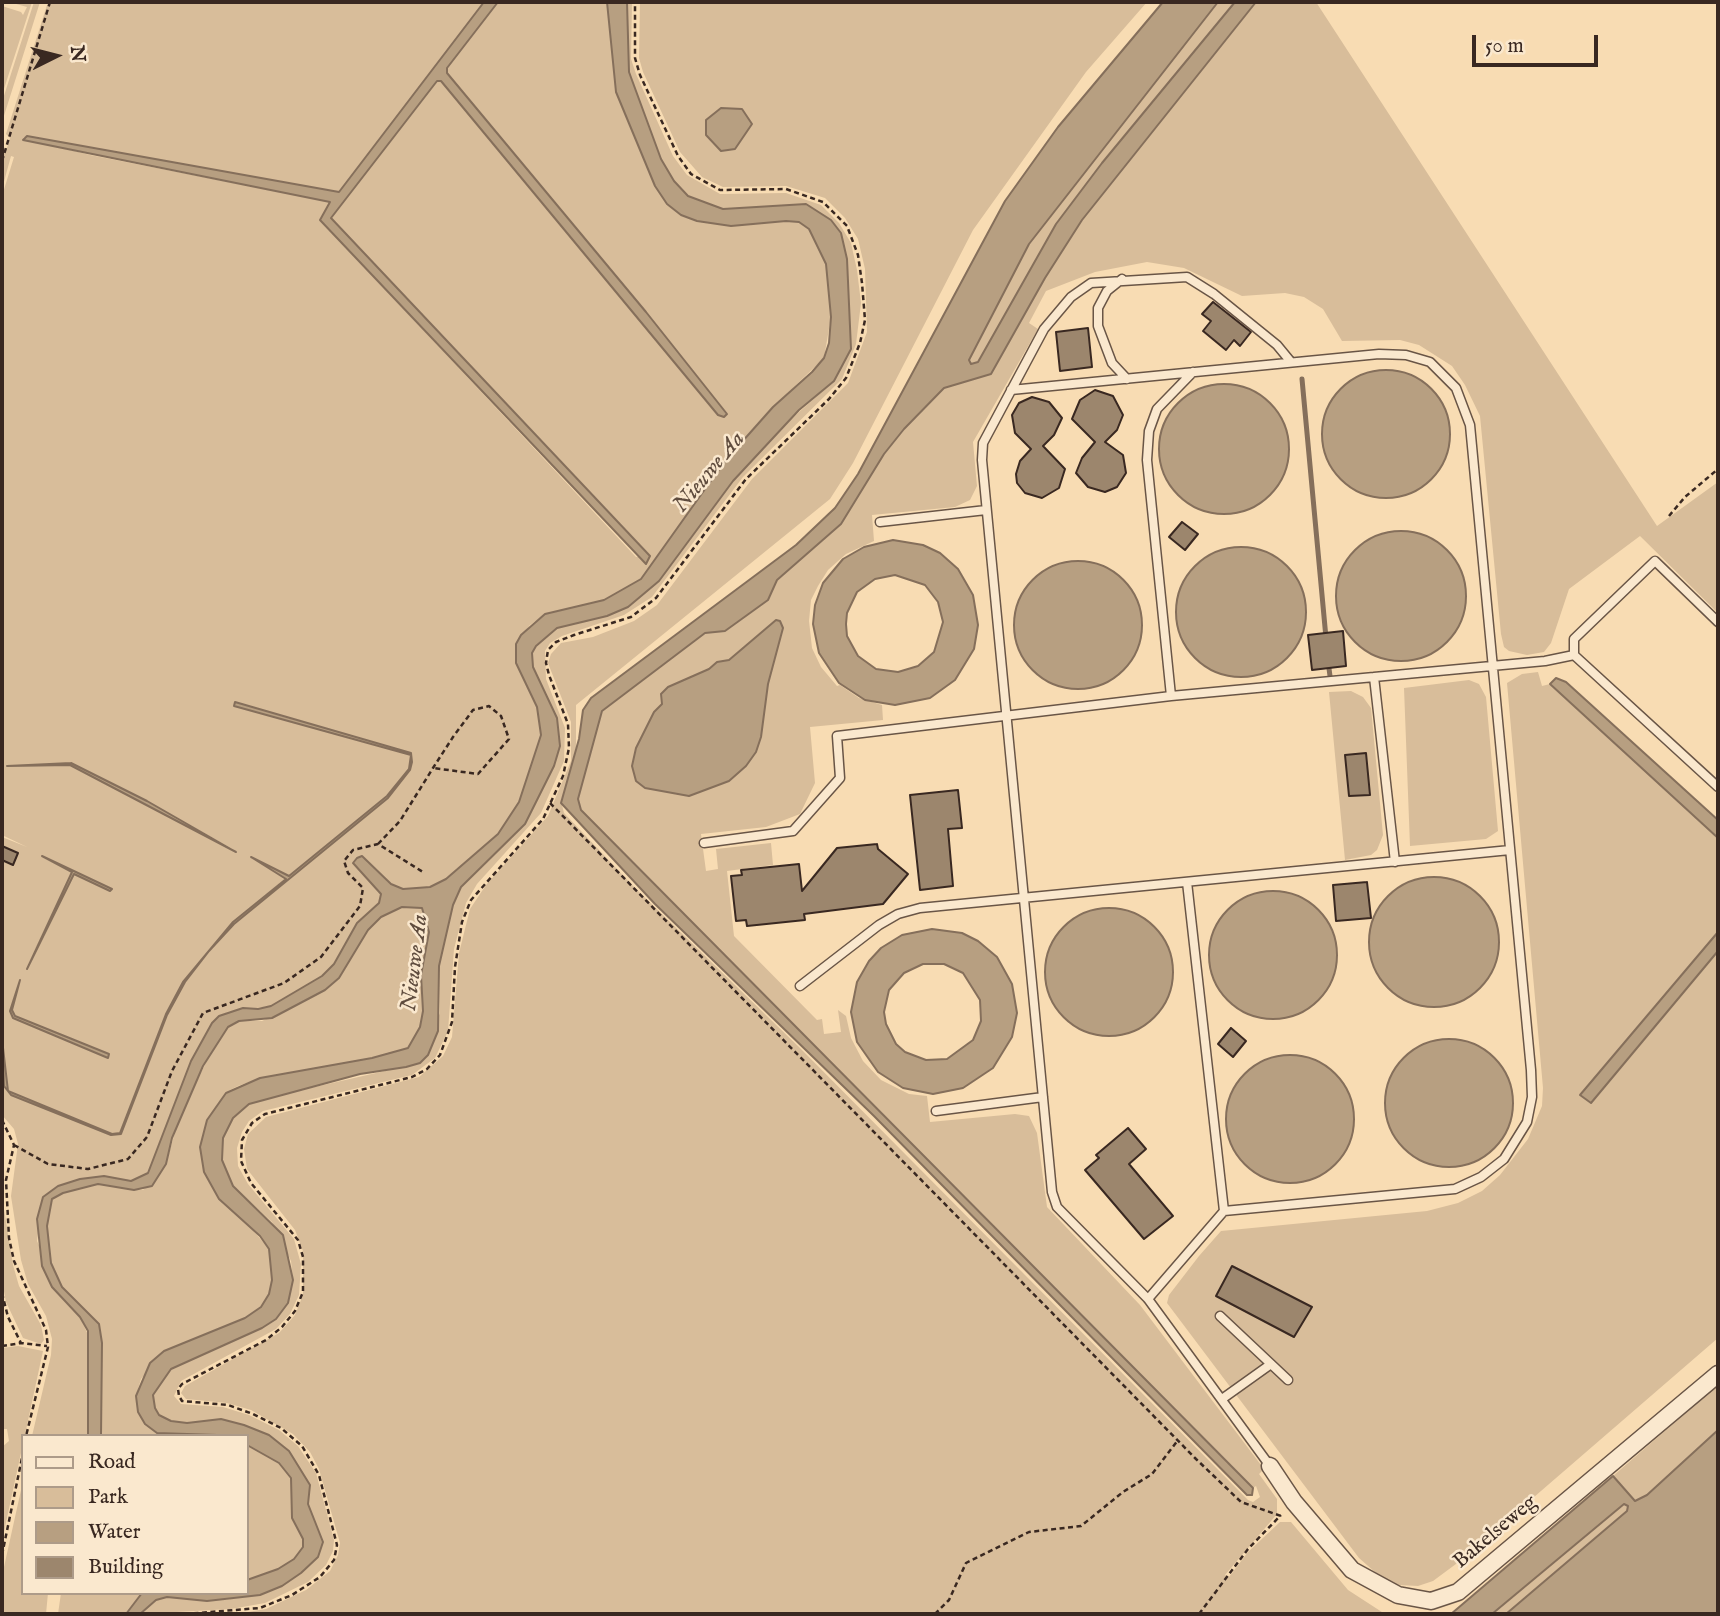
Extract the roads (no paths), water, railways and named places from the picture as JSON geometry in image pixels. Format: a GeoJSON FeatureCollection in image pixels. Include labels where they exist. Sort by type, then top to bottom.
{"type":"FeatureCollection","features":[{"type":"Feature","properties":{"kind":"street","name":"Bakelseweg"},"geometry":{"type":"LineString","coordinates":[[1270,1466],[1294,1502],[1352,1570],[1398,1595],[1431,1601],[1458,1592],[1718,1374]]}},
{"type":"Feature","properties":{"kind":"lane"},"geometry":{"type":"LineString","coordinates":[[1270,1466],[1148,1299],[1057,1207],[1052,1192],[986,510],[983,443],[1044,329],[1071,297],[1091,283],[1187,277],[1214,294],[1277,345],[1291,362]]}},
{"type":"Feature","properties":{"kind":"lane"},"geometry":{"type":"LineString","coordinates":[[1122,279],[1107,292],[1098,308],[1098,326],[1112,363],[1127,379]]}},
{"type":"Feature","properties":{"kind":"lane"},"geometry":{"type":"LineString","coordinates":[[1011,390],[1379,354],[1406,355],[1430,362],[1456,388],[1469,425],[1532,1097],[1527,1122],[1504,1159],[1481,1177],[1455,1189],[1224,1211],[1148,1299]]}},
{"type":"Feature","properties":{"kind":"lane"},"geometry":{"type":"LineString","coordinates":[[1171,696],[1147,460],[1149,431],[1157,409],[1193,372]]}},
{"type":"Feature","properties":{"kind":"lane"},"geometry":{"type":"LineString","coordinates":[[880,522],[986,510]]}},
{"type":"Feature","properties":{"kind":"lane"},"geometry":{"type":"LineString","coordinates":[[1718,622],[1655,561],[1574,639],[1574,655],[1718,787]]}},
{"type":"Feature","properties":{"kind":"lane"},"geometry":{"type":"LineString","coordinates":[[704,843],[793,831],[840,778],[837,736],[1171,696],[1493,667],[1574,655]]}},
{"type":"Feature","properties":{"kind":"lane"},"geometry":{"type":"LineString","coordinates":[[1374,677],[1395,862]]}},
{"type":"Feature","properties":{"kind":"lane"},"geometry":{"type":"LineString","coordinates":[[800,986],[898,914],[920,908],[1510,850]]}},
{"type":"Feature","properties":{"kind":"lane"},"geometry":{"type":"LineString","coordinates":[[1187,882],[1224,1211]]}},
{"type":"Feature","properties":{"kind":"lane"},"geometry":{"type":"LineString","coordinates":[[936,1111],[1043,1097]]}},
{"type":"Feature","properties":{"kind":"lane"},"geometry":{"type":"LineString","coordinates":[[1220,1316],[1289,1380]]}},
{"type":"Feature","properties":{"kind":"lane"},"geometry":{"type":"LineString","coordinates":[[1222,1399],[1270,1364]]}},
{"type":"Feature","properties":{"kind":"water"},"geometry":{"type":"Polygon","coordinates":[[[484,2],[498,2],[447,68],[447,73],[646,312],[727,414],[724,417],[718,415],[441,81],[437,81],[331,218],[650,556],[646,564],[320,220],[330,202],[23,140],[27,136],[339,192],[484,2]]]}},
{"type":"Feature","properties":{"kind":"water"},"geometry":{"type":"Polygon","coordinates":[[[607,2],[627,2],[629,72],[661,159],[674,181],[688,196],[723,209],[806,204],[831,220],[841,233],[847,259],[851,349],[834,381],[799,410],[733,481],[659,581],[628,607],[607,616],[557,628],[536,646],[532,653],[533,667],[557,718],[560,746],[554,766],[525,824],[461,887],[453,905],[439,966],[438,1031],[428,1055],[420,1063],[406,1067],[360,1074],[249,1104],[233,1118],[223,1138],[222,1160],[233,1186],[283,1235],[293,1280],[288,1303],[276,1319],[262,1328],[171,1369],[153,1395],[155,1408],[159,1415],[171,1421],[187,1423],[221,1419],[269,1435],[289,1451],[310,1485],[308,1504],[323,1542],[318,1557],[301,1573],[282,1586],[260,1595],[207,1601],[167,1597],[156,1600],[140,1614],[126,1614],[140,1595],[248,1595],[248,1580],[278,1569],[294,1559],[303,1547],[303,1539],[292,1518],[291,1478],[279,1463],[248,1446],[248,1434],[157,1433],[145,1424],[138,1412],[136,1396],[150,1363],[164,1351],[245,1318],[261,1307],[269,1294],[272,1280],[269,1249],[260,1236],[219,1199],[204,1172],[200,1147],[207,1120],[226,1093],[260,1078],[372,1058],[408,1048],[420,1027],[423,1011],[421,975],[429,932],[422,908],[402,907],[381,917],[368,930],[339,978],[325,990],[272,1018],[239,1021],[228,1027],[203,1066],[172,1138],[166,1164],[152,1186],[134,1190],[98,1184],[63,1193],[52,1199],[47,1226],[51,1263],[62,1287],[99,1324],[102,1343],[101,1434],[88,1434],[88,1331],[80,1317],[52,1287],[42,1266],[37,1219],[43,1197],[58,1186],[80,1179],[104,1176],[131,1181],[148,1173],[191,1061],[212,1023],[219,1016],[243,1008],[271,1006],[322,976],[334,964],[357,923],[379,903],[381,894],[353,863],[357,858],[362,856],[391,884],[403,889],[430,887],[446,879],[498,834],[519,802],[541,735],[537,707],[516,663],[516,644],[521,635],[545,614],[604,600],[641,579],[725,461],[773,407],[812,372],[824,358],[829,343],[831,317],[826,264],[809,229],[799,222],[731,226],[697,221],[681,215],[667,204],[655,186],[616,92],[607,2]]]}},
{"type":"Feature","properties":{"kind":"water"},"geometry":{"type":"Polygon","coordinates":[[[1163,2],[1218,2],[1029,244],[969,360],[971,364],[978,362],[1056,224],[1102,163],[1235,2],[1256,2],[1082,220],[1045,278],[991,374],[944,388],[884,454],[841,524],[777,580],[768,600],[725,631],[705,633],[602,711],[578,799],[581,810],[1253,1488],[1252,1495],[1247,1495],[874,1116],[655,904],[561,803],[579,739],[583,710],[591,698],[796,545],[835,508],[858,474],[1005,201],[1058,127],[1163,2]]]}},
{"type":"Feature","properties":{"kind":"water"},"geometry":{"type":"Polygon","coordinates":[[[721,108],[742,109],[752,124],[735,149],[721,151],[706,135],[706,120],[721,108]]]}},
{"type":"Feature","properties":{"kind":"water"},"geometry":{"type":"Polygon","coordinates":[[[1386,370],[1411,374],[1432,388],[1446,409],[1450,434],[1446,459],[1432,480],[1411,494],[1386,498],[1361,494],[1340,480],[1326,459],[1322,434],[1326,409],[1340,388],[1361,374],[1386,370]]]}},
{"type":"Feature","properties":{"kind":"water"},"geometry":{"type":"Polygon","coordinates":[[[1224,384],[1249,389],[1270,403],[1284,424],[1289,449],[1284,474],[1270,495],[1249,509],[1224,514],[1199,509],[1178,495],[1164,474],[1159,449],[1164,424],[1178,403],[1199,389],[1224,384]]]}},
{"type":"Feature","properties":{"kind":"water"},"geometry":{"type":"Polygon","coordinates":[[[1401,531],[1426,536],[1447,550],[1461,571],[1466,596],[1461,621],[1447,642],[1426,656],[1401,661],[1376,656],[1355,642],[1341,621],[1336,596],[1341,571],[1355,550],[1376,536],[1401,531]]]}},
{"type":"Feature","properties":{"kind":"water"},"geometry":{"type":"Polygon","coordinates":[[[893,540],[923,545],[940,553],[958,569],[973,595],[978,625],[974,649],[955,680],[930,698],[895,705],[865,700],[839,683],[819,653],[813,624],[815,605],[823,583],[843,559],[864,547],[893,540]],[[895,575],[875,579],[857,592],[847,613],[846,624],[847,636],[858,656],[876,669],[898,672],[918,666],[934,652],[943,622],[938,602],[925,585],[895,575]]]}},
{"type":"Feature","properties":{"kind":"water"},"geometry":{"type":"Polygon","coordinates":[[[1241,547],[1266,552],[1287,566],[1301,587],[1306,612],[1301,637],[1287,658],[1266,672],[1241,677],[1216,672],[1195,658],[1181,637],[1176,612],[1181,587],[1195,566],[1216,552],[1241,547]]]}},
{"type":"Feature","properties":{"kind":"water"},"geometry":{"type":"Polygon","coordinates":[[[1078,561],[1103,566],[1124,579],[1137,600],[1142,625],[1137,650],[1124,671],[1103,684],[1078,689],[1053,684],[1032,671],[1019,650],[1014,625],[1019,600],[1032,579],[1053,566],[1078,561]]]}},
{"type":"Feature","properties":{"kind":"water"},"geometry":{"type":"Polygon","coordinates":[[[776,620],[780,621],[783,628],[768,684],[761,737],[756,752],[746,766],[729,781],[689,796],[645,788],[636,781],[632,766],[636,748],[654,712],[662,704],[661,694],[668,687],[709,669],[717,662],[729,660],[776,620]]]}},
{"type":"Feature","properties":{"kind":"water"},"geometry":{"type":"Polygon","coordinates":[[[1556,678],[1566,682],[1718,820],[1718,838],[1550,684],[1556,678]]]}},
{"type":"Feature","properties":{"kind":"water"},"geometry":{"type":"Polygon","coordinates":[[[235,702],[411,753],[412,762],[410,770],[388,798],[234,924],[209,951],[185,982],[167,1015],[121,1134],[111,1135],[11,1095],[4,1086],[2,1039],[8,1091],[112,1134],[120,1133],[166,1014],[183,982],[233,922],[286,879],[251,857],[289,876],[387,796],[409,769],[411,755],[234,706],[235,702]]]}},
{"type":"Feature","properties":{"kind":"water"},"geometry":{"type":"Polygon","coordinates":[[[71,763],[147,801],[236,852],[70,765],[7,766],[71,763]]]}},
{"type":"Feature","properties":{"kind":"water"},"geometry":{"type":"Polygon","coordinates":[[[42,856],[112,889],[110,891],[74,874],[27,969],[72,872],[42,856]]]}},
{"type":"Feature","properties":{"kind":"water"},"geometry":{"type":"Polygon","coordinates":[[[1434,877],[1459,882],[1480,896],[1494,917],[1499,942],[1494,967],[1480,988],[1459,1002],[1434,1007],[1409,1002],[1388,988],[1374,967],[1369,942],[1374,917],[1388,896],[1409,882],[1434,877]]]}},
{"type":"Feature","properties":{"kind":"water"},"geometry":{"type":"Polygon","coordinates":[[[1273,891],[1298,896],[1318,910],[1332,930],[1337,955],[1332,980],[1318,1000],[1298,1014],[1273,1019],[1248,1014],[1228,1000],[1214,980],[1209,955],[1214,930],[1228,910],[1248,896],[1273,891]]]}},
{"type":"Feature","properties":{"kind":"water"},"geometry":{"type":"Polygon","coordinates":[[[1109,908],[1134,913],[1155,926],[1168,947],[1173,972],[1168,997],[1155,1018],[1134,1031],[1109,1036],[1084,1031],[1063,1018],[1050,997],[1045,972],[1050,947],[1063,926],[1084,913],[1109,908]]]}},
{"type":"Feature","properties":{"kind":"water"},"geometry":{"type":"Polygon","coordinates":[[[932,929],[962,933],[978,941],[997,957],[1012,984],[1017,1013],[1012,1037],[993,1068],[963,1088],[933,1094],[903,1088],[878,1072],[857,1042],[851,1012],[857,982],[869,961],[881,948],[902,935],[932,929]],[[923,964],[904,973],[889,990],[884,1012],[886,1024],[896,1044],[905,1052],[926,1060],[947,1059],[973,1040],[981,1021],[980,1000],[963,973],[944,964],[923,964]]]}},
{"type":"Feature","properties":{"kind":"water"},"geometry":{"type":"Polygon","coordinates":[[[1718,932],[1718,951],[1591,1103],[1580,1095],[1718,932]]]}},
{"type":"Feature","properties":{"kind":"water"},"geometry":{"type":"Polygon","coordinates":[[[20,980],[12,1010],[15,1016],[109,1054],[108,1058],[13,1018],[10,1011],[20,980]]]}},
{"type":"Feature","properties":{"kind":"water"},"geometry":{"type":"Polygon","coordinates":[[[1449,1039],[1474,1044],[1494,1058],[1508,1078],[1513,1103],[1508,1128],[1494,1148],[1474,1162],[1449,1167],[1424,1162],[1404,1148],[1390,1128],[1385,1103],[1390,1078],[1404,1058],[1424,1044],[1449,1039]]]}},
{"type":"Feature","properties":{"kind":"water"},"geometry":{"type":"Polygon","coordinates":[[[1290,1055],[1315,1059],[1336,1073],[1350,1094],[1354,1119],[1350,1144],[1336,1165],[1315,1179],[1290,1183],[1265,1179],[1244,1165],[1230,1144],[1226,1119],[1230,1094],[1244,1073],[1265,1059],[1290,1055]]]}},
{"type":"Feature","properties":{"kind":"water"},"geometry":{"type":"Polygon","coordinates":[[[1718,1430],[1718,1614],[1506,1614],[1627,1511],[1628,1506],[1624,1504],[1492,1614],[1451,1614],[1613,1476],[1635,1501],[1647,1495],[1718,1430]]]}},
{"type":"Feature","properties":{"kind":"waterway"},"geometry":{"type":"LineString","coordinates":[[1302,379],[1326,638]]}},
{"type":"Feature","properties":{"kind":"waterway"},"geometry":{"type":"LineString","coordinates":[[1328,661],[1330,676]]}},
{"type":"Feature","properties":{"kind":"water label","name":"Nieuwe Aa"},"geometry":{"type":"Point","coordinates":[710,473]}},
{"type":"Feature","properties":{"kind":"water label","name":"Nieuwe Aa"},"geometry":{"type":"Point","coordinates":[416,963]}}]}
